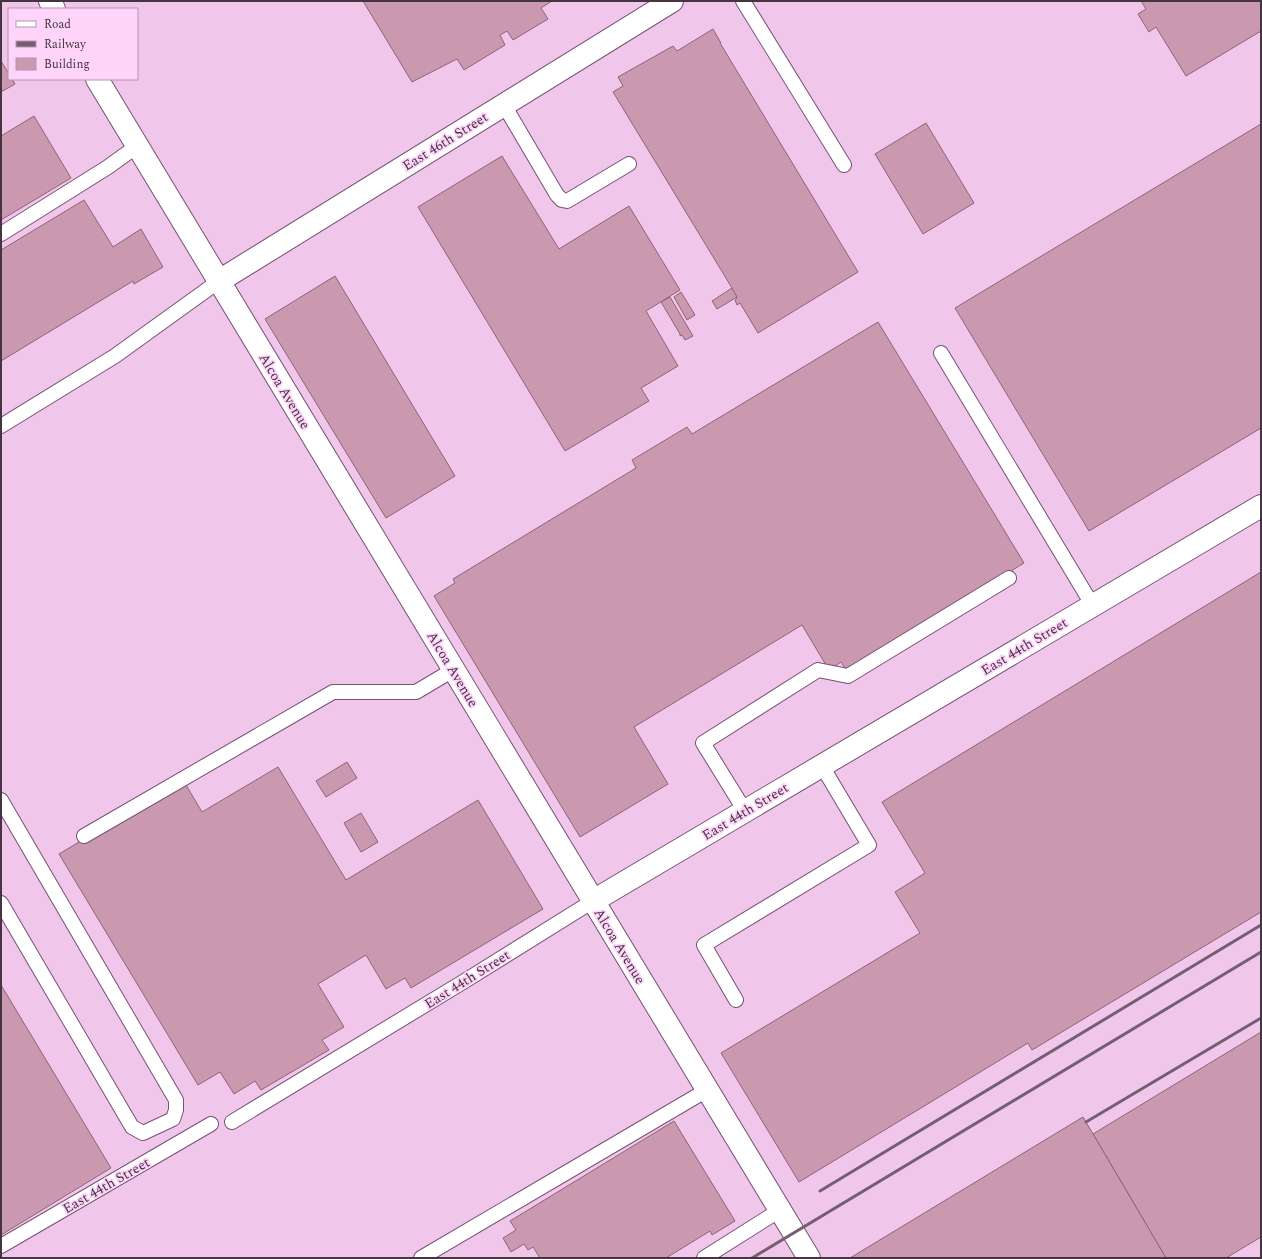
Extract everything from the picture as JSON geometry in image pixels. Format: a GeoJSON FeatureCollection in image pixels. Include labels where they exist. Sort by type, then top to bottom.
{"type":"FeatureCollection","features":[{"type":"Feature","properties":{"kind":"street","name":"East 46th Street"},"geometry":{"type":"LineString","coordinates":[[219,281],[672,1]]}},
{"type":"Feature","properties":{"kind":"street","name":"Alcoa Avenue"},"geometry":{"type":"LineString","coordinates":[[98,80],[808,1258]]}},
{"type":"Feature","properties":{"kind":"street","name":"East 44th Street"},"geometry":{"type":"LineString","coordinates":[[593,901],[1261,506]]}},
{"type":"Feature","properties":{"kind":"lane"},"geometry":{"type":"LineString","coordinates":[[743,1],[844,165]]}},
{"type":"Feature","properties":{"kind":"lane"},"geometry":{"type":"LineString","coordinates":[[504,105],[557,195],[562,200],[567,200],[628,164]]}},
{"type":"Feature","properties":{"kind":"lane"},"geometry":{"type":"LineString","coordinates":[[1,234],[108,167],[137,146]]}},
{"type":"Feature","properties":{"kind":"lane"},"geometry":{"type":"LineString","coordinates":[[1,426],[115,356],[219,281]]}},
{"type":"Feature","properties":{"kind":"lane"},"geometry":{"type":"LineString","coordinates":[[941,353],[1092,606]]}},
{"type":"Feature","properties":{"kind":"lane"},"geometry":{"type":"LineString","coordinates":[[745,811],[703,743],[818,670],[848,676],[1009,578]]}},
{"type":"Feature","properties":{"kind":"lane"},"geometry":{"type":"LineString","coordinates":[[84,836],[333,692],[416,692],[454,670]]}},
{"type":"Feature","properties":{"kind":"lane"},"geometry":{"type":"LineString","coordinates":[[736,1000],[704,945],[869,845],[822,766]]}},
{"type":"Feature","properties":{"kind":"lane"},"geometry":{"type":"LineString","coordinates":[[1,800],[176,1100],[176,1110],[173,1119],[143,1133],[132,1127],[1,903]]}},
{"type":"Feature","properties":{"kind":"lane","name":"East 44th Street"},"geometry":{"type":"LineString","coordinates":[[232,1122],[463,982],[593,901]]}},
{"type":"Feature","properties":{"kind":"lane"},"geometry":{"type":"LineString","coordinates":[[421,1258],[707,1090]]}},
{"type":"Feature","properties":{"kind":"lane"},"geometry":{"type":"LineString","coordinates":[[173,1119],[185,1139]]}},
{"type":"Feature","properties":{"kind":"lane","name":"East 44th Street"},"geometry":{"type":"LineString","coordinates":[[1,1246],[211,1124]]}},
{"type":"Feature","properties":{"kind":"lane"},"geometry":{"type":"LineString","coordinates":[[704,1258],[780,1210]]}},
{"type":"Feature","properties":{"kind":"building"},"geometry":{"type":"Polygon","coordinates":[[[363,1],[552,1],[541,8],[548,19],[513,40],[507,31],[500,35],[505,45],[464,70],[457,59],[412,82],[363,1]]]}},
{"type":"Feature","properties":{"kind":"building"},"geometry":{"type":"Polygon","coordinates":[[[1141,1],[1261,1],[1261,31],[1186,76],[1156,27],[1149,32],[1138,14],[1146,9],[1141,1]]]}},
{"type":"Feature","properties":{"kind":"building"},"geometry":{"type":"Polygon","coordinates":[[[713,29],[858,272],[758,333],[740,303],[737,305],[735,300],[737,298],[732,288],[613,92],[623,86],[618,77],[673,46],[677,51],[713,29]]]}},
{"type":"Feature","properties":{"kind":"building"},"geometry":{"type":"Polygon","coordinates":[[[1,61],[8,72],[8,80],[13,80],[15,84],[1,92],[1,61]]]}},
{"type":"Feature","properties":{"kind":"building"},"geometry":{"type":"Polygon","coordinates":[[[34,116],[71,178],[1,220],[1,136],[34,116]]]}},
{"type":"Feature","properties":{"kind":"building"},"geometry":{"type":"Polygon","coordinates":[[[926,123],[974,203],[923,234],[875,154],[926,123]]]}},
{"type":"Feature","properties":{"kind":"building"},"geometry":{"type":"Polygon","coordinates":[[[1261,124],[1261,428],[1089,531],[955,308],[1261,124]]]}},
{"type":"Feature","properties":{"kind":"building"},"geometry":{"type":"Polygon","coordinates":[[[502,156],[559,249],[629,206],[680,290],[646,311],[678,366],[641,388],[649,401],[565,451],[418,207],[502,156]]]}},
{"type":"Feature","properties":{"kind":"building"},"geometry":{"type":"Polygon","coordinates":[[[84,200],[113,247],[141,229],[163,267],[134,284],[133,281],[1,361],[1,250],[84,200]]]}},
{"type":"Feature","properties":{"kind":"building"},"geometry":{"type":"Polygon","coordinates":[[[335,276],[455,476],[386,518],[265,319],[335,276]]]}},
{"type":"Feature","properties":{"kind":"building"},"geometry":{"type":"Polygon","coordinates":[[[732,288],[737,297],[717,309],[712,301],[732,288]]]}},
{"type":"Feature","properties":{"kind":"building"},"geometry":{"type":"Polygon","coordinates":[[[681,292],[695,315],[687,320],[674,297],[681,292]]]}},
{"type":"Feature","properties":{"kind":"building"},"geometry":{"type":"Polygon","coordinates":[[[670,297],[693,336],[685,340],[682,335],[680,336],[661,302],[670,297]]]}},
{"type":"Feature","properties":{"kind":"building"},"geometry":{"type":"Polygon","coordinates":[[[878,322],[1024,563],[847,671],[841,662],[829,670],[802,625],[634,727],[668,784],[580,837],[434,596],[455,583],[453,579],[636,468],[632,460],[687,427],[692,434],[878,322]]]}},
{"type":"Feature","properties":{"kind":"building"},"geometry":{"type":"Polygon","coordinates":[[[1261,572],[1261,912],[1032,1050],[1028,1043],[799,1182],[721,1053],[920,933],[895,892],[925,873],[882,802],[1261,572]]]}},
{"type":"Feature","properties":{"kind":"building"},"geometry":{"type":"Polygon","coordinates":[[[347,762],[357,778],[326,797],[316,781],[347,762]]]}},
{"type":"Feature","properties":{"kind":"building"},"geometry":{"type":"Polygon","coordinates":[[[278,767],[346,880],[478,800],[543,909],[411,988],[405,978],[386,989],[366,955],[318,984],[344,1027],[322,1040],[329,1050],[261,1090],[255,1081],[234,1094],[220,1072],[198,1085],[59,854],[183,780],[202,812],[278,767]]]}},
{"type":"Feature","properties":{"kind":"building"},"geometry":{"type":"Polygon","coordinates":[[[361,813],[378,842],[361,852],[344,823],[361,813]]]}},
{"type":"Feature","properties":{"kind":"building"},"geometry":{"type":"Polygon","coordinates":[[[1,985],[111,1168],[1,1235],[1,985]]]}},
{"type":"Feature","properties":{"kind":"building"},"geometry":{"type":"Polygon","coordinates":[[[1261,1032],[1261,1237],[1226,1258],[1166,1258],[1093,1134],[1261,1032]]]}},
{"type":"Feature","properties":{"kind":"building"},"geometry":{"type":"Polygon","coordinates":[[[1083,1117],[1166,1258],[850,1258],[1083,1117]]]}},
{"type":"Feature","properties":{"kind":"building"},"geometry":{"type":"Polygon","coordinates":[[[674,1121],[735,1221],[712,1235],[710,1231],[666,1258],[540,1258],[533,1247],[528,1250],[524,1244],[511,1252],[503,1238],[516,1230],[510,1221],[674,1121]]]}},
{"type":"Feature","properties":{"kind":"railway"},"geometry":{"type":"LineString","coordinates":[[820,1191],[1261,925]]}},
{"type":"Feature","properties":{"kind":"railway"},"geometry":{"type":"LineString","coordinates":[[752,1258],[1261,952]]}},
{"type":"Feature","properties":{"kind":"railway"},"geometry":{"type":"LineString","coordinates":[[1086,1122],[1261,1018]]}}]}
